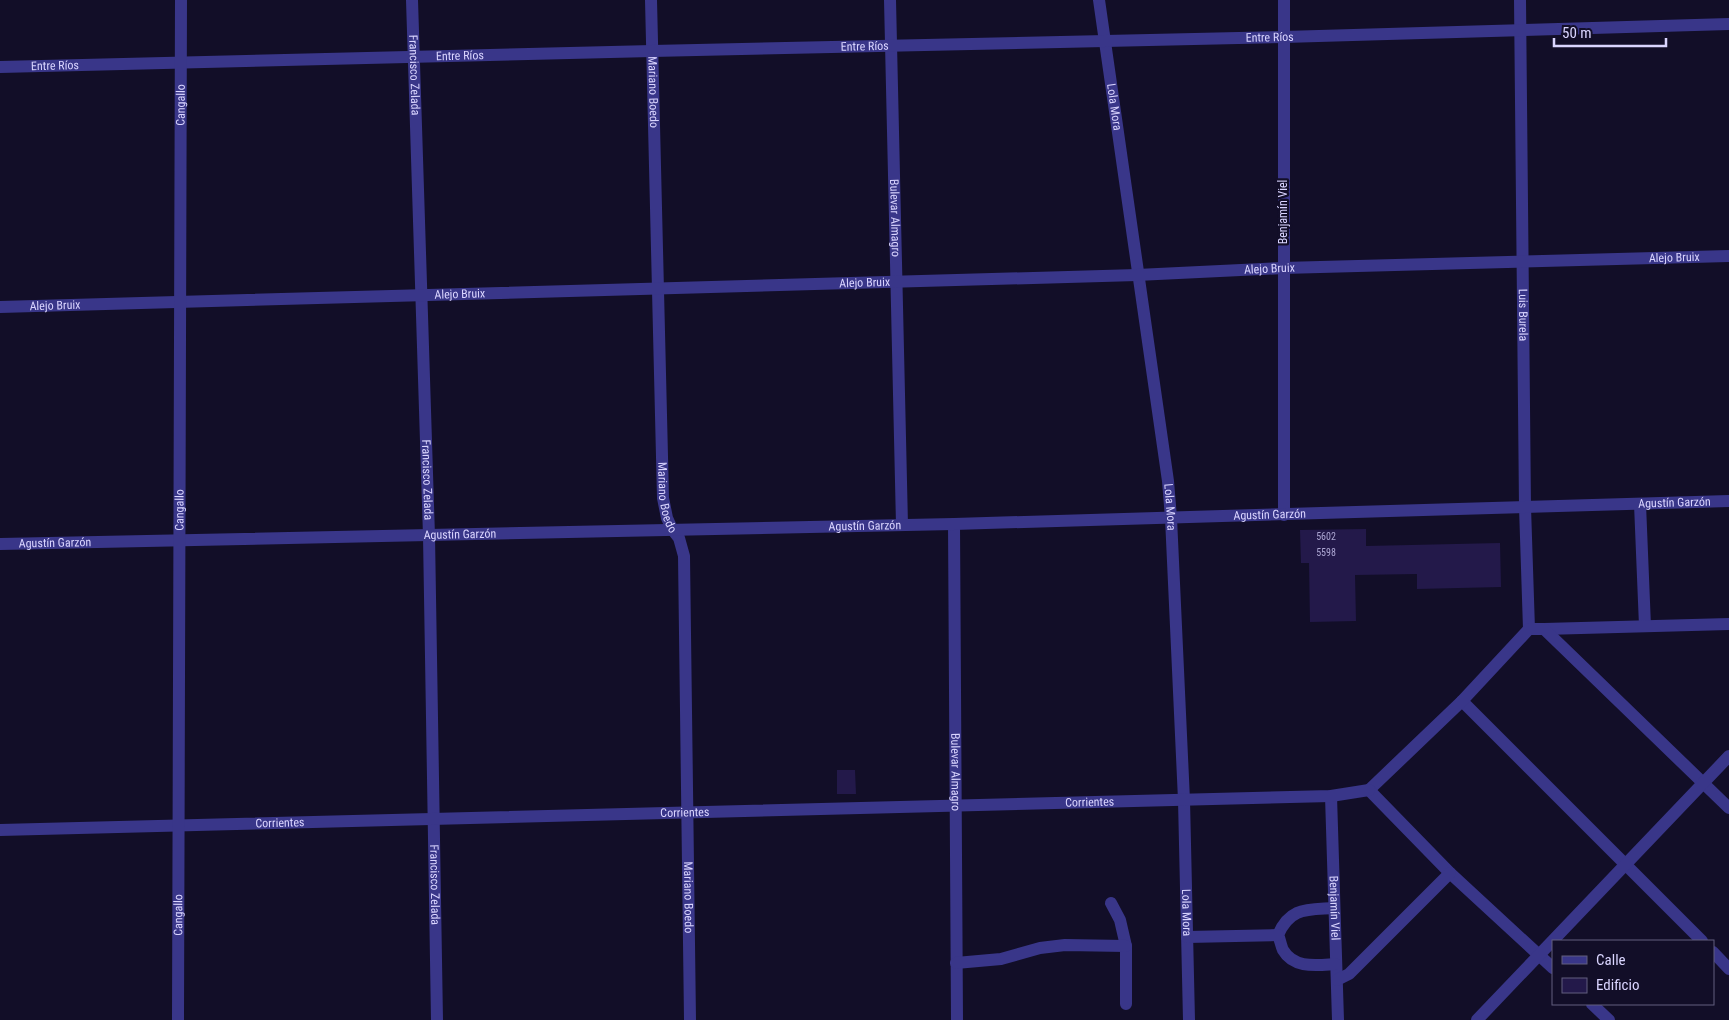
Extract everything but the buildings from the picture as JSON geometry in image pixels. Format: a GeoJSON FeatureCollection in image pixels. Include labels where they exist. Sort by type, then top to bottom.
{"type":"FeatureCollection","features":[{"type":"Feature","properties":{"kind":"street","name":"Cangallo"},"geometry":{"type":"LineString","coordinates":[[178,1020],[181,0]]}},
{"type":"Feature","properties":{"kind":"street","name":"Francisco Zelada"},"geometry":{"type":"LineString","coordinates":[[412,0],[429,536],[437,1020]]}},
{"type":"Feature","properties":{"kind":"street","name":"Mariano Boedo"},"geometry":{"type":"LineString","coordinates":[[651,0],[664,498],[667,518],[679,538],[684,556],[690,1020]]}},
{"type":"Feature","properties":{"kind":"street","name":"Bulevar Almagro"},"geometry":{"type":"LineString","coordinates":[[890,0],[902,526]]}},
{"type":"Feature","properties":{"kind":"street","name":"Lola Mora"},"geometry":{"type":"LineString","coordinates":[[1099,0],[1168,481],[1184,800],[1189,1020]]}},
{"type":"Feature","properties":{"kind":"street","name":"Benjamín Viel"},"geometry":{"type":"LineString","coordinates":[[1284,0],[1284,515]]}},
{"type":"Feature","properties":{"kind":"street","name":"Luis Burela"},"geometry":{"type":"LineString","coordinates":[[1520,0],[1528,629]]}},
{"type":"Feature","properties":{"kind":"street","name":"Entre Ríos"},"geometry":{"type":"LineString","coordinates":[[0,67],[1284,37],[1729,24]]}},
{"type":"Feature","properties":{"kind":"street","name":"Alejo Bruix"},"geometry":{"type":"LineString","coordinates":[[0,307],[1137,275],[1283,268],[1729,256]]}},
{"type":"Feature","properties":{"kind":"street","name":"Agustín Garzón"},"geometry":{"type":"LineString","coordinates":[[0,544],[429,536],[672,529],[902,526],[1729,501]]}},
{"type":"Feature","properties":{"kind":"street"},"geometry":{"type":"LineString","coordinates":[[1640,504],[1645,626]]}},
{"type":"Feature","properties":{"kind":"street","name":"Bulevar Almagro"},"geometry":{"type":"LineString","coordinates":[[954,524],[956,1020]]}},
{"type":"Feature","properties":{"kind":"street"},"geometry":{"type":"LineString","coordinates":[[1552,967],[1450,873],[1369,790],[1462,702],[1528,629],[1729,624]]}},
{"type":"Feature","properties":{"kind":"street"},"geometry":{"type":"LineString","coordinates":[[1544,629],[1729,808]]}},
{"type":"Feature","properties":{"kind":"street"},"geometry":{"type":"LineString","coordinates":[[1462,702],[1701,940]]}},
{"type":"Feature","properties":{"kind":"street"},"geometry":{"type":"LineString","coordinates":[[1553,940],[1729,756]]}},
{"type":"Feature","properties":{"kind":"street","name":"Corrientes"},"geometry":{"type":"LineString","coordinates":[[0,830],[1331,796],[1369,790]]}},
{"type":"Feature","properties":{"kind":"street","name":"Benjamín Viel"},"geometry":{"type":"LineString","coordinates":[[1331,796],[1338,1020]]}},
{"type":"Feature","properties":{"kind":"street"},"geometry":{"type":"LineString","coordinates":[[1337,980],[1348,974],[1450,873]]}},
{"type":"Feature","properties":{"kind":"street"},"geometry":{"type":"LineString","coordinates":[[1111,903],[1120,920],[1126,946],[1126,1004]]}},
{"type":"Feature","properties":{"kind":"street"},"geometry":{"type":"LineString","coordinates":[[1334,908],[1307,910],[1294,914],[1284,921],[1278,935],[1283,950],[1292,960],[1306,965],[1335,964]]}},
{"type":"Feature","properties":{"kind":"street"},"geometry":{"type":"LineString","coordinates":[[1187,937],[1278,935]]}},
{"type":"Feature","properties":{"kind":"street"},"geometry":{"type":"LineString","coordinates":[[1477,1020],[1552,941]]}},
{"type":"Feature","properties":{"kind":"street"},"geometry":{"type":"LineString","coordinates":[[956,963],[1001,959],[1040,948],[1065,945],[1126,946]]}},
{"type":"Feature","properties":{"kind":"street"},"geometry":{"type":"LineString","coordinates":[[1714,953],[1729,968]]}},
{"type":"Feature","properties":{"kind":"street"},"geometry":{"type":"LineString","coordinates":[[1593,1005],[1609,1020]]}}]}
